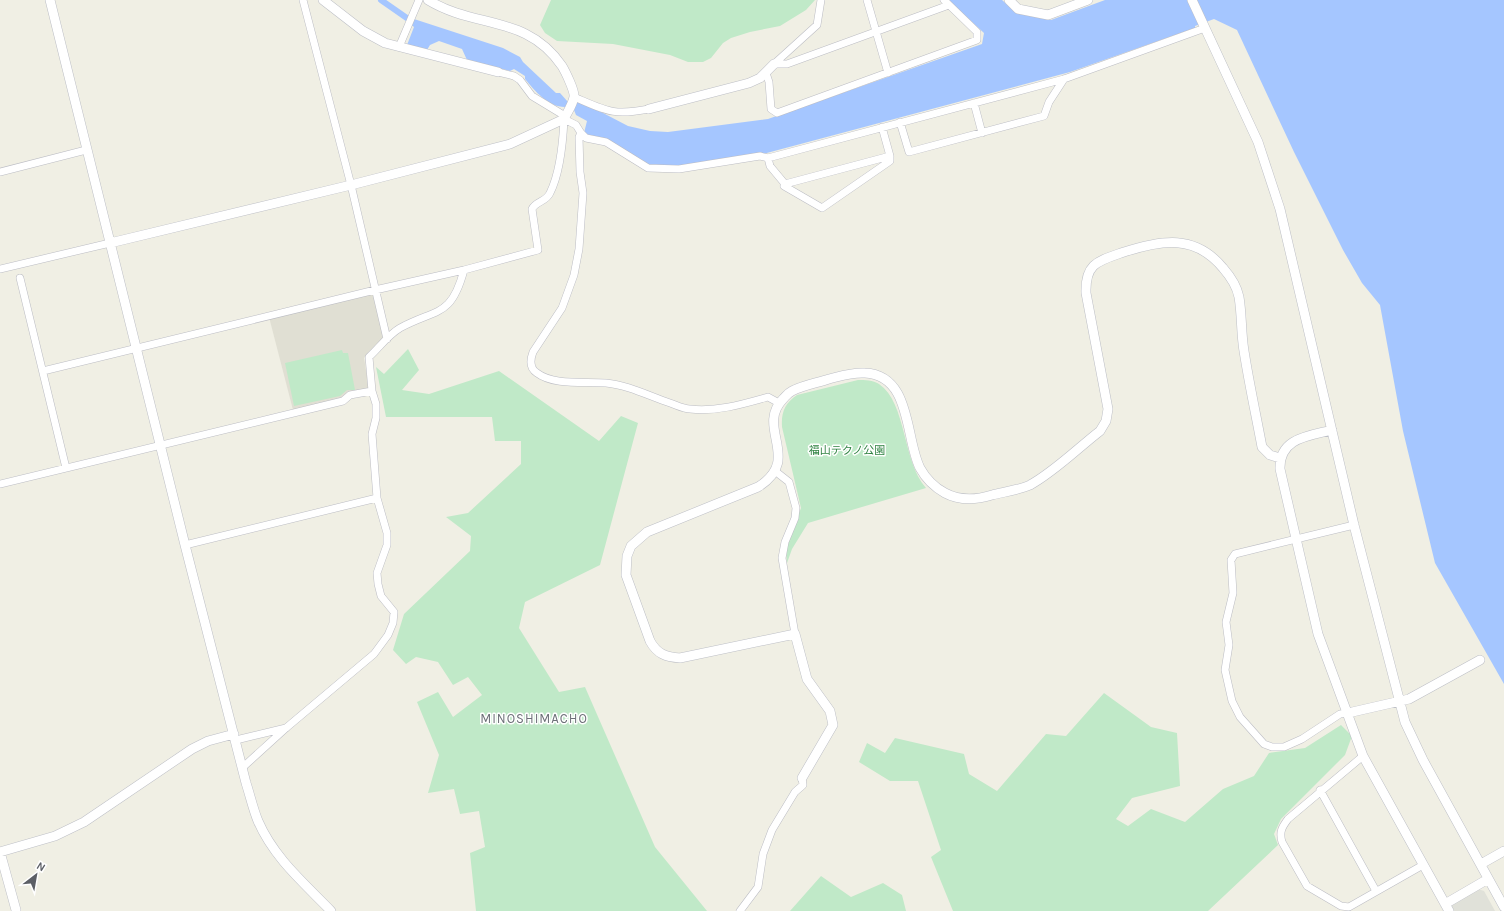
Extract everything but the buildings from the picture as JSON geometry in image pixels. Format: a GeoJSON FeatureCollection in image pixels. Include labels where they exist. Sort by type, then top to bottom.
{"type":"FeatureCollection","features":[{"type":"Feature","properties":{"kind":"street"},"geometry":{"type":"LineString","coordinates":[[50,0],[184,545],[242,768],[258,821],[272,846],[294,875],[332,911]]}},
{"type":"Feature","properties":{"kind":"street"},"geometry":{"type":"LineString","coordinates":[[303,0],[351,185],[387,339]]}},
{"type":"Feature","properties":{"kind":"street"},"geometry":{"type":"LineString","coordinates":[[323,0],[364,31],[385,43],[514,76],[520,80],[532,96],[576,125],[586,138],[606,142],[633,160],[652,168],[679,169],[760,156],[768,158],[1064,79],[1204,26]]}},
{"type":"Feature","properties":{"kind":"street"},"geometry":{"type":"LineString","coordinates":[[399,47],[419,0]]}},
{"type":"Feature","properties":{"kind":"street"},"geometry":{"type":"LineString","coordinates":[[42,371],[136,347],[464,270],[538,250],[532,209],[550,193],[561,148],[565,118],[574,96],[564,69],[553,53],[541,42],[528,34],[506,25],[450,11],[428,0]]}},
{"type":"Feature","properties":{"kind":"street"},"geometry":{"type":"LineString","coordinates":[[574,96],[608,112],[628,113],[743,85],[760,78],[817,25],[821,0]]}},
{"type":"Feature","properties":{"kind":"street"},"geometry":{"type":"LineString","coordinates":[[867,0],[888,73]]}},
{"type":"Feature","properties":{"kind":"street"},"geometry":{"type":"LineString","coordinates":[[1009,0],[1018,9],[1048,15],[1087,0]]}},
{"type":"Feature","properties":{"kind":"street"},"geometry":{"type":"LineString","coordinates":[[1192,0],[1258,142],[1270,175],[1354,525],[1404,722],[1423,760],[1504,907]]}},
{"type":"Feature","properties":{"kind":"street"},"geometry":{"type":"LineString","coordinates":[[766,73],[769,82],[771,109],[777,113],[977,40],[977,32],[947,2],[787,64],[774,64]]}},
{"type":"Feature","properties":{"kind":"street"},"geometry":{"type":"LineString","coordinates":[[900,122],[909,152],[982,133],[1044,116],[1049,102],[1064,79]]}},
{"type":"Feature","properties":{"kind":"street"},"geometry":{"type":"LineString","coordinates":[[974,103],[982,133]]}},
{"type":"Feature","properties":{"kind":"street"},"geometry":{"type":"LineString","coordinates":[[0,269],[351,185],[510,144],[565,118]]}},
{"type":"Feature","properties":{"kind":"street"},"geometry":{"type":"LineString","coordinates":[[768,158],[770,166],[785,184],[784,186],[822,208],[890,161],[882,127]]}},
{"type":"Feature","properties":{"kind":"street"},"geometry":{"type":"LineString","coordinates":[[581,133],[579,137],[583,193],[579,249],[575,268],[562,308],[533,352],[530,360],[532,368],[546,378],[574,382],[607,383],[624,387],[689,409],[711,410],[768,397],[779,403]]}},
{"type":"Feature","properties":{"kind":"street"},"geometry":{"type":"LineString","coordinates":[[0,172],[86,150]]}},
{"type":"Feature","properties":{"kind":"street"},"geometry":{"type":"LineString","coordinates":[[785,184],[890,156]]}},
{"type":"Feature","properties":{"kind":"street"},"geometry":{"type":"LineString","coordinates":[[796,634],[680,658],[668,657],[655,650],[650,641],[626,575],[627,556],[631,546],[646,532],[758,487],[768,481],[776,471],[779,460],[779,447],[774,430],[773,417],[779,403],[790,392],[800,387],[851,373],[866,373],[880,377],[890,384],[899,396],[919,466],[936,489],[962,499],[981,498],[1029,485],[1100,431],[1106,421],[1108,410],[1086,293],[1085,278],[1090,270],[1103,259],[1152,243],[1167,242],[1184,243],[1200,248],[1214,257],[1229,275],[1239,295],[1244,351],[1262,446],[1270,455],[1280,458]]}},
{"type":"Feature","properties":{"kind":"street"},"geometry":{"type":"LineString","coordinates":[[242,768],[286,728],[374,654],[388,636],[393,623],[394,612],[381,596],[378,584],[377,573],[386,545],[388,533],[377,498],[372,434],[376,404],[372,391],[369,357],[400,328],[436,314],[448,305],[457,291],[464,270]]}},
{"type":"Feature","properties":{"kind":"street"},"geometry":{"type":"LineString","coordinates":[[20,278],[66,468]]}},
{"type":"Feature","properties":{"kind":"street"},"geometry":{"type":"LineString","coordinates":[[0,484],[343,401],[350,395],[372,391]]}},
{"type":"Feature","properties":{"kind":"street"},"geometry":{"type":"LineString","coordinates":[[1332,430],[1301,437],[1286,447],[1280,458],[1280,469],[1318,634],[1363,756],[1447,908],[1488,879]]}},
{"type":"Feature","properties":{"kind":"street"},"geometry":{"type":"LineString","coordinates":[[740,911],[758,887],[763,854],[772,830],[795,792],[803,785],[802,778],[833,725],[830,711],[807,679],[796,634],[782,558],[785,542],[795,518],[796,508],[789,482],[776,471]]}},
{"type":"Feature","properties":{"kind":"street"},"geometry":{"type":"LineString","coordinates":[[184,545],[377,498]]}},
{"type":"Feature","properties":{"kind":"street"},"geometry":{"type":"LineString","coordinates":[[1354,525],[1236,554],[1231,560],[1232,593],[1226,622],[1230,645],[1225,670],[1228,687],[1240,717],[1264,744],[1272,747],[1292,744],[1328,721],[1348,713],[1398,700],[1409,699],[1480,660]]}},
{"type":"Feature","properties":{"kind":"street"},"geometry":{"type":"LineString","coordinates":[[16,911],[0,852],[56,836],[84,822],[192,749],[208,741],[286,728]]}},
{"type":"Feature","properties":{"kind":"street"},"geometry":{"type":"LineString","coordinates":[[1363,756],[1320,790],[1288,819],[1281,828],[1280,835],[1289,855],[1307,886],[1341,906],[1349,907],[1423,865]]}},
{"type":"Feature","properties":{"kind":"street"},"geometry":{"type":"LineString","coordinates":[[1320,790],[1376,891]]}},
{"type":"Feature","properties":{"kind":"street"},"geometry":{"type":"LineString","coordinates":[[1481,864],[1504,851]]}},
{"type":"Feature","properties":{"kind":"shaded area"},"geometry":{"type":"Polygon","coordinates":[[[374,293],[385,336],[364,358],[369,388],[341,398],[293,410],[269,317],[374,293]]]}},
{"type":"Feature","properties":{"kind":"shaded area"},"geometry":{"type":"Polygon","coordinates":[[[1478,889],[1484,891],[1495,911],[1442,911],[1478,889]]]}},
{"type":"Feature","properties":{"kind":"green space"},"geometry":{"type":"Polygon","coordinates":[[[551,0],[815,0],[806,10],[780,26],[750,32],[731,38],[723,43],[711,58],[703,62],[688,62],[670,55],[613,44],[557,41],[545,33],[540,25],[551,0]]]}},
{"type":"Feature","properties":{"kind":"green space"},"geometry":{"type":"Polygon","coordinates":[[[408,349],[419,370],[402,390],[429,394],[499,371],[599,441],[621,416],[638,423],[600,565],[525,602],[519,628],[559,692],[585,687],[655,847],[707,911],[476,911],[470,853],[485,847],[479,811],[460,814],[454,789],[428,793],[439,755],[417,702],[438,692],[453,717],[482,695],[468,677],[453,685],[438,662],[416,657],[406,664],[393,650],[404,614],[470,551],[471,536],[446,517],[468,513],[521,464],[521,441],[495,441],[492,417],[386,417],[376,367],[384,374],[408,349]]]}},
{"type":"Feature","properties":{"kind":"green space"},"geometry":{"type":"Polygon","coordinates":[[[342,350],[343,353],[348,353],[355,390],[347,390],[340,396],[294,406],[285,363],[342,350]]]}},
{"type":"Feature","properties":{"kind":"green space","name":"福山テクノ公園"},"geometry":{"type":"Polygon","coordinates":[[[858,380],[869,380],[879,384],[888,393],[895,404],[912,463],[918,477],[926,488],[808,523],[792,549],[787,563],[786,552],[789,538],[801,508],[782,427],[783,412],[789,401],[797,395],[858,380]]]}},
{"type":"Feature","properties":{"kind":"green space"},"geometry":{"type":"Polygon","coordinates":[[[1104,693],[1151,727],[1177,733],[1180,786],[1132,798],[1116,819],[1128,826],[1151,809],[1185,822],[1223,789],[1254,776],[1269,753],[1305,748],[1341,725],[1352,736],[1345,755],[1281,819],[1274,834],[1278,845],[1208,911],[953,911],[931,857],[941,850],[918,781],[890,781],[859,762],[867,743],[885,753],[895,738],[964,754],[969,774],[997,791],[1046,734],[1066,736],[1104,693]]]}},
{"type":"Feature","properties":{"kind":"green space"},"geometry":{"type":"Polygon","coordinates":[[[821,876],[851,897],[883,883],[902,895],[906,911],[790,911],[821,876]]]}},
{"type":"Feature","properties":{"kind":"water"},"geometry":{"type":"Polygon","coordinates":[[[948,0],[1002,0],[1017,13],[1051,20],[1105,0],[1504,0],[1504,684],[1435,563],[1403,431],[1380,305],[1362,283],[1343,250],[1294,152],[1237,30],[1214,19],[1195,26],[1195,28],[1070,72],[763,154],[676,167],[649,166],[588,136],[584,133],[587,121],[576,115],[574,110],[577,102],[582,102],[628,126],[650,131],[668,132],[768,119],[982,44],[984,33],[948,0]]]}},
{"type":"Feature","properties":{"kind":"water"},"geometry":{"type":"Polygon","coordinates":[[[414,19],[503,48],[520,57],[523,62],[556,93],[560,93],[568,102],[565,107],[553,104],[542,98],[525,79],[525,76],[514,69],[510,71],[467,60],[462,49],[439,41],[430,45],[427,50],[407,45],[414,27],[411,24],[414,19]]]}},
{"type":"Feature","properties":{"kind":"waterway"},"geometry":{"type":"LineString","coordinates":[[381,0],[414,23]]}},
{"type":"Feature","properties":{"kind":"district","name":"MINOSHIMACHO"},"geometry":{"type":"Point","coordinates":[534,718]}}]}
